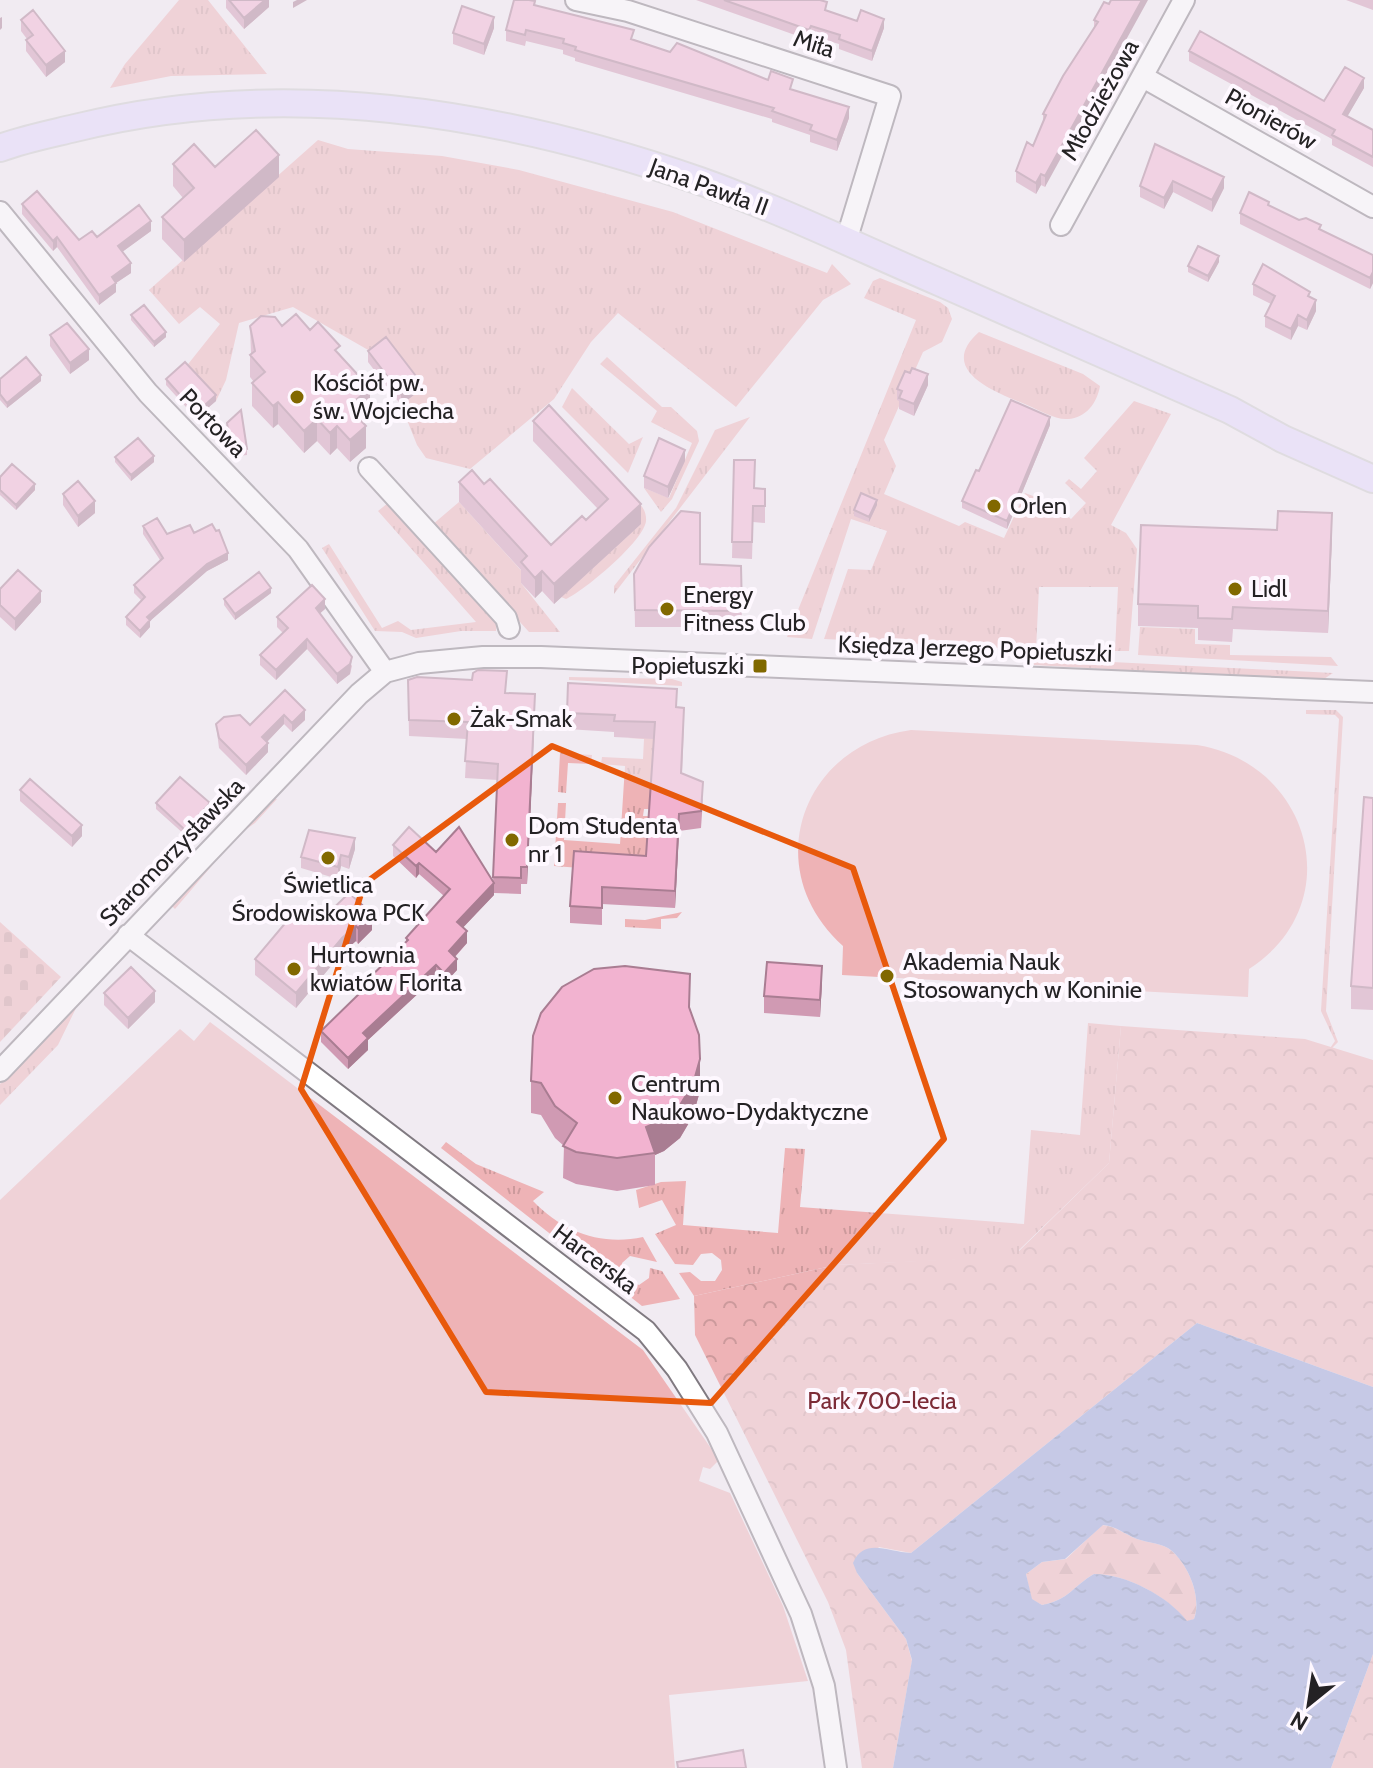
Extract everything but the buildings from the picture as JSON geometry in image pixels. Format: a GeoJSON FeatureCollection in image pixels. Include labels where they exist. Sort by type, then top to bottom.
{"type":"FeatureCollection","features":[{"type":"Feature","properties":{"kind":"main road","name":"Jana Pawła II"},"geometry":{"type":"LineString","coordinates":[[0,148],[132,115],[217,104],[280,102],[402,109],[523,131],[701,181],[846,241],[1230,410],[1283,439],[1373,479]]}},
{"type":"Feature","properties":{"kind":"street","name":"Miła"},"geometry":{"type":"LineString","coordinates":[[576,0],[628,11],[890,96],[846,241]]}},
{"type":"Feature","properties":{"kind":"street","name":"Młodzieżowa"},"geometry":{"type":"LineString","coordinates":[[1061,225],[1184,0]]}},
{"type":"Feature","properties":{"kind":"street","name":"Pionierów"},"geometry":{"type":"LineString","coordinates":[[1143,77],[1373,207]]}},
{"type":"Feature","properties":{"kind":"street","name":"Portowa"},"geometry":{"type":"LineString","coordinates":[[0,212],[142,387],[298,549],[385,672]]}},
{"type":"Feature","properties":{"kind":"street"},"geometry":{"type":"LineString","coordinates":[[369,468],[506,618],[509,628]]}},
{"type":"Feature","properties":{"kind":"street","name":"Księdza Jerzego Popiełuszki"},"geometry":{"type":"LineString","coordinates":[[385,672],[453,659],[541,657],[1373,692]]}},
{"type":"Feature","properties":{"kind":"street","name":"Staromorzysławska"},"geometry":{"type":"LineString","coordinates":[[0,1071],[359,694],[385,672]]}},
{"type":"Feature","properties":{"kind":"street","name":"Harcerska"},"geometry":{"type":"LineString","coordinates":[[128,935],[646,1331],[677,1369],[717,1433],[801,1614],[824,1686],[836,1768]]}},
{"type":"Feature","properties":{"kind":"highlighted area"},"geometry":{"type":"Polygon","coordinates":[[[552,746],[853,868],[944,1139],[711,1403],[486,1392],[301,1089],[364,884],[552,746]]]}},
{"type":"Feature","properties":{"kind":"green space"},"geometry":{"type":"Polygon","coordinates":[[[179,0],[208,0],[267,74],[171,76],[110,88],[125,64],[179,0]]]}},
{"type":"Feature","properties":{"kind":"green space"},"geometry":{"type":"Polygon","coordinates":[[[318,140],[348,149],[442,156],[519,170],[673,212],[827,273],[832,264],[851,284],[823,300],[736,407],[618,313],[591,342],[554,399],[470,469],[426,458],[417,445],[401,405],[419,391],[377,355],[293,307],[239,323],[226,380],[216,401],[185,368],[220,324],[200,307],[179,324],[149,290],[318,140]]]}},
{"type":"Feature","properties":{"kind":"green space"},"geometry":{"type":"Polygon","coordinates":[[[880,278],[940,302],[948,308],[952,319],[942,342],[923,352],[884,440],[896,466],[884,494],[959,526],[965,522],[1004,538],[1025,493],[1052,503],[1071,519],[1086,503],[1065,483],[1069,479],[1081,489],[1097,471],[1084,458],[1134,401],[1171,414],[1111,525],[1126,533],[1137,549],[1129,651],[1115,651],[1118,587],[1039,587],[1036,650],[824,639],[848,569],[871,570],[887,531],[851,519],[812,639],[787,637],[916,320],[864,298],[873,281],[880,278]]]}},
{"type":"Feature","properties":{"kind":"green space"},"geometry":{"type":"Polygon","coordinates":[[[979,332],[1083,374],[1100,386],[1093,404],[1080,416],[1063,419],[987,387],[967,369],[964,358],[967,346],[979,332]]]}},
{"type":"Feature","properties":{"kind":"green space"},"geometry":{"type":"Polygon","coordinates":[[[607,357],[662,407],[671,407],[697,431],[699,441],[672,499],[661,512],[644,488],[669,498],[692,443],[651,422],[657,411],[600,364],[607,357]]]}},
{"type":"Feature","properties":{"kind":"green space"},"geometry":{"type":"Polygon","coordinates":[[[572,388],[629,444],[643,437],[628,473],[562,407],[572,388]]]}},
{"type":"Feature","properties":{"kind":"green space"},"geometry":{"type":"Polygon","coordinates":[[[750,417],[614,594],[614,586],[676,508],[715,430],[750,417]]]}},
{"type":"Feature","properties":{"kind":"green space"},"geometry":{"type":"Polygon","coordinates":[[[630,496],[645,513],[643,530],[599,576],[566,599],[561,597],[641,524],[630,496]]]}},
{"type":"Feature","properties":{"kind":"green space"},"geometry":{"type":"Polygon","coordinates":[[[459,502],[527,577],[521,583],[560,632],[529,632],[432,525],[459,502]]]}},
{"type":"Feature","properties":{"kind":"green space"},"geometry":{"type":"Polygon","coordinates":[[[388,503],[497,622],[496,631],[461,631],[416,638],[402,632],[375,631],[322,548],[329,544],[382,628],[398,621],[411,630],[476,622],[378,511],[388,503]]]}},
{"type":"Feature","properties":{"kind":"green space"},"geometry":{"type":"Polygon","coordinates":[[[1140,627],[1195,629],[1195,644],[1230,645],[1230,655],[1331,657],[1338,666],[1138,655],[1140,627]]]}},
{"type":"Feature","properties":{"kind":"green space"},"geometry":{"type":"Polygon","coordinates":[[[1032,658],[1333,673],[1321,681],[1034,665],[1032,658]]]}},
{"type":"Feature","properties":{"kind":"green space"},"geometry":{"type":"Polygon","coordinates":[[[569,677],[672,679],[682,682],[682,686],[569,680],[569,677]]]}},
{"type":"Feature","properties":{"kind":"green space"},"geometry":{"type":"Polygon","coordinates":[[[1306,710],[1336,710],[1343,717],[1326,1011],[1338,1042],[1326,1054],[1335,1041],[1321,1011],[1339,719],[1335,715],[1306,714],[1306,710]]]}},
{"type":"Feature","properties":{"kind":"green space"},"geometry":{"type":"Polygon","coordinates":[[[911,730],[1197,745],[1236,757],[1267,778],[1290,807],[1304,839],[1307,874],[1300,909],[1280,941],[1249,969],[1248,997],[842,975],[843,946],[817,916],[802,882],[798,848],[804,815],[819,785],[842,759],[873,740],[911,730]]]}},
{"type":"Feature","properties":{"kind":"green space"},"geometry":{"type":"Polygon","coordinates":[[[655,733],[650,809],[644,809],[643,816],[649,816],[646,873],[554,866],[558,803],[566,803],[564,840],[620,844],[625,766],[601,764],[602,757],[643,759],[644,739],[628,738],[655,733]]]}},
{"type":"Feature","properties":{"kind":"green space"},"geometry":{"type":"Polygon","coordinates":[[[560,753],[592,755],[591,764],[568,763],[566,793],[558,792],[560,753]]]}},
{"type":"Feature","properties":{"kind":"green space"},"geometry":{"type":"Polygon","coordinates":[[[271,798],[277,799],[255,823],[238,835],[175,909],[170,904],[271,798]]]}},
{"type":"Feature","properties":{"kind":"green space"},"geometry":{"type":"Polygon","coordinates":[[[682,912],[677,918],[661,919],[661,929],[625,927],[625,919],[645,920],[682,912]]]}},
{"type":"Feature","properties":{"kind":"green space"},"geometry":{"type":"Polygon","coordinates":[[[0,922],[61,977],[0,1042],[0,922]]]}},
{"type":"Feature","properties":{"kind":"green space"},"geometry":{"type":"Polygon","coordinates":[[[79,1002],[58,1045],[0,1105],[0,1084],[79,1002]]]}},
{"type":"Feature","properties":{"kind":"green space"},"geometry":{"type":"Polygon","coordinates":[[[210,1022],[643,1350],[719,1460],[710,1469],[703,1467],[699,1481],[730,1493],[783,1606],[808,1681],[669,1695],[675,1768],[0,1768],[0,1200],[180,1029],[194,1041],[210,1022]]]}},
{"type":"Feature","properties":{"kind":"green space"},"geometry":{"type":"Polygon","coordinates":[[[1088,1023],[1121,1026],[1109,1163],[1019,1250],[1020,1257],[836,1265],[694,1296],[679,1273],[690,1272],[701,1281],[715,1281],[722,1270],[721,1260],[712,1253],[701,1254],[693,1265],[675,1264],[655,1234],[676,1225],[662,1200],[639,1208],[636,1190],[661,1182],[686,1181],[683,1225],[778,1233],[785,1148],[805,1149],[800,1207],[1024,1224],[1031,1130],[1080,1135],[1088,1023]]]}},
{"type":"Feature","properties":{"kind":"green space","name":"Park 700-lecia"},"geometry":{"type":"Polygon","coordinates":[[[1121,1026],[1305,1039],[1373,1060],[1373,1387],[1197,1323],[911,1553],[879,1547],[857,1573],[906,1639],[912,1661],[893,1768],[862,1768],[846,1650],[828,1602],[695,1335],[694,1296],[836,1265],[1019,1256],[1019,1251],[1109,1163],[1121,1026]]]}},
{"type":"Feature","properties":{"kind":"green space"},"geometry":{"type":"Polygon","coordinates":[[[446,1142],[476,1164],[544,1192],[533,1201],[570,1228],[612,1240],[643,1237],[657,1262],[630,1256],[622,1263],[622,1277],[639,1285],[649,1278],[650,1268],[662,1271],[680,1299],[642,1306],[441,1148],[446,1142]]]}},
{"type":"Feature","properties":{"kind":"green space"},"geometry":{"type":"Polygon","coordinates":[[[1102,1525],[1164,1546],[1178,1557],[1195,1592],[1194,1619],[1187,1622],[1158,1595],[1145,1588],[1106,1575],[1094,1574],[1051,1603],[1042,1605],[1031,1599],[1026,1574],[1042,1562],[1066,1559],[1102,1525]]]}},
{"type":"Feature","properties":{"kind":"green space"},"geometry":{"type":"Polygon","coordinates":[[[1373,1654],[1373,1768],[1331,1768],[1373,1654]]]}},
{"type":"Feature","properties":{"kind":"water"},"geometry":{"type":"Polygon","coordinates":[[[1197,1323],[1373,1387],[1373,1654],[1331,1768],[893,1768],[912,1660],[906,1639],[857,1573],[853,1563],[863,1550],[870,1548],[911,1553],[1197,1323]],[[1103,1525],[1065,1559],[1042,1562],[1026,1574],[1032,1599],[1042,1605],[1051,1603],[1094,1574],[1106,1575],[1145,1588],[1169,1603],[1187,1621],[1194,1619],[1195,1592],[1189,1574],[1178,1557],[1164,1546],[1103,1525]]]}},
{"type":"Feature","properties":{"kind":"place","name":"Kościół pw. św. Wojciecha"},"geometry":{"type":"Point","coordinates":[297,397]}},
{"type":"Feature","properties":{"kind":"place","name":"Orlen"},"geometry":{"type":"Point","coordinates":[994,506]}},
{"type":"Feature","properties":{"kind":"place","name":"Lidl"},"geometry":{"type":"Point","coordinates":[1235,589]}},
{"type":"Feature","properties":{"kind":"place","name":"Energy Fitness Club"},"geometry":{"type":"Point","coordinates":[667,609]}},
{"type":"Feature","properties":{"kind":"place","name":"Popiełuszki"},"geometry":{"type":"Point","coordinates":[760,666]}},
{"type":"Feature","properties":{"kind":"place","name":"Żak-Smak"},"geometry":{"type":"Point","coordinates":[454,719]}},
{"type":"Feature","properties":{"kind":"place","name":"Dom Studenta nr 1"},"geometry":{"type":"Point","coordinates":[512,840]}},
{"type":"Feature","properties":{"kind":"place","name":"Świetlica Środowiskowa PCK"},"geometry":{"type":"Point","coordinates":[328,858]}},
{"type":"Feature","properties":{"kind":"place","name":"Hurtownia kwiatów Florita"},"geometry":{"type":"Point","coordinates":[294,969]}},
{"type":"Feature","properties":{"kind":"place","name":"Akademia Nauk Stosowanych w Koninie"},"geometry":{"type":"Point","coordinates":[887,976]}},
{"type":"Feature","properties":{"kind":"place","name":"Centrum Naukowo-Dydaktyczne"},"geometry":{"type":"Point","coordinates":[615,1098]}}]}
